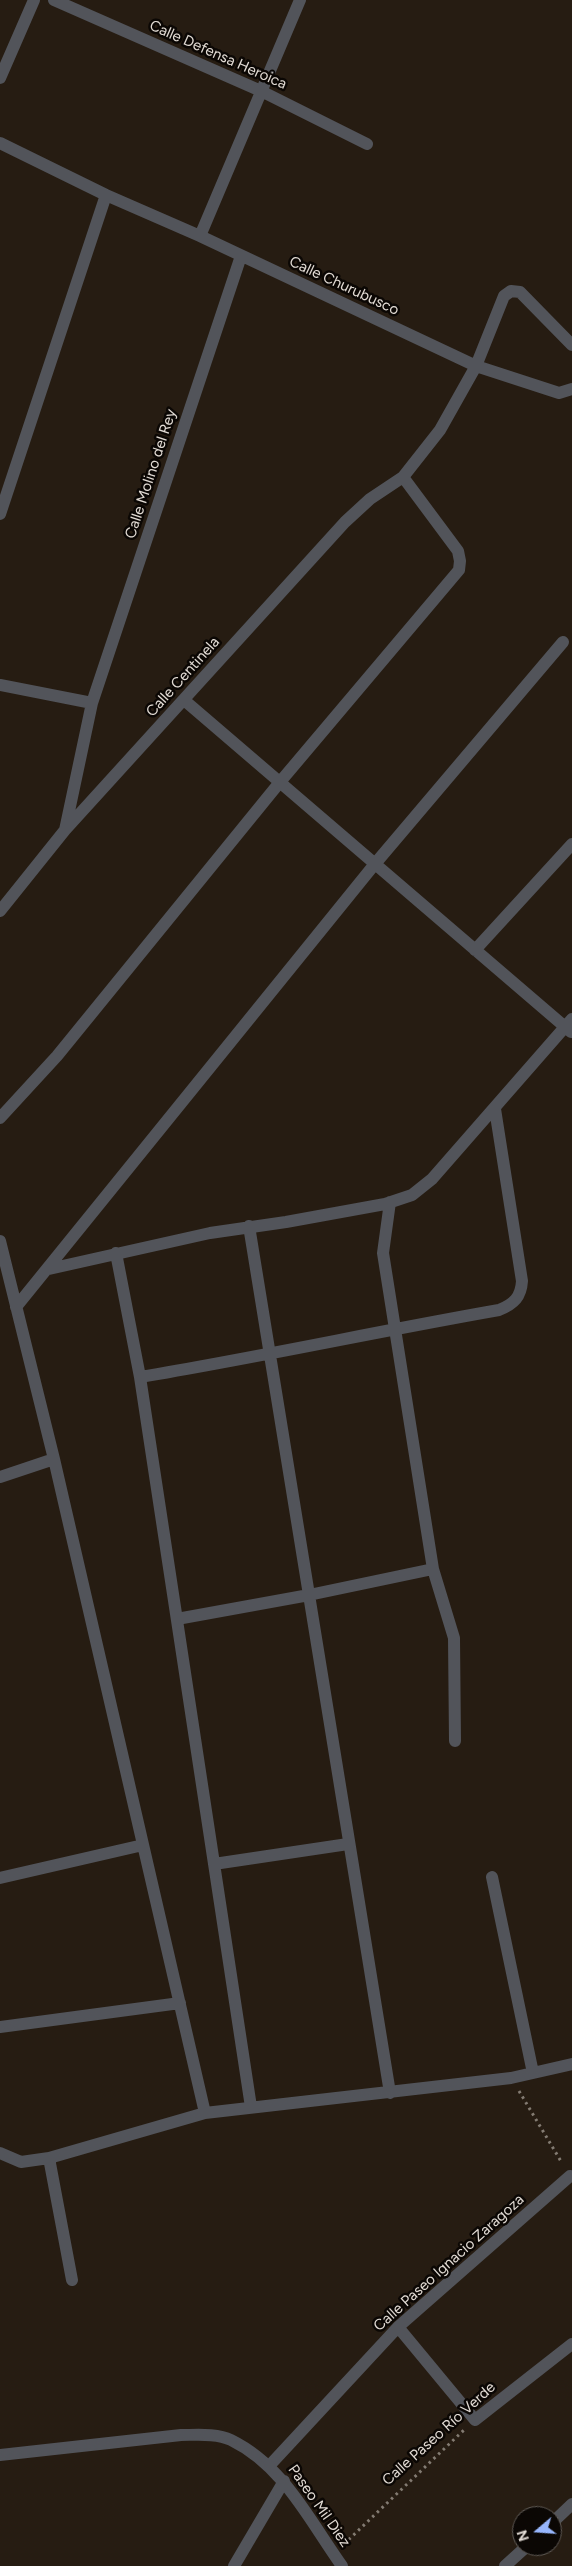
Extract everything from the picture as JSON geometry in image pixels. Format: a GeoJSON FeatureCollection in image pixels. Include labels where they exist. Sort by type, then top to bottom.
{"type":"FeatureCollection","features":[{"type":"Feature","properties":{"kind":"street"},"geometry":{"type":"LineString","coordinates":[[0,78],[34,0]]}},
{"type":"Feature","properties":{"kind":"street","name":"Calle Defensa Heroica"},"geometry":{"type":"LineString","coordinates":[[54,0],[261,91],[367,144]]}},
{"type":"Feature","properties":{"kind":"street"},"geometry":{"type":"LineString","coordinates":[[200,236],[300,0]]}},
{"type":"Feature","properties":{"kind":"street","name":"Calle Churubusco"},"geometry":{"type":"LineString","coordinates":[[0,143],[106,195],[200,236],[476,366],[559,393],[572,390]]}},
{"type":"Feature","properties":{"kind":"street"},"geometry":{"type":"LineString","coordinates":[[0,514],[106,195]]}},
{"type":"Feature","properties":{"kind":"street","name":"Calle Molino del Rey"},"geometry":{"type":"LineString","coordinates":[[65,830],[92,703],[241,256]]}},
{"type":"Feature","properties":{"kind":"street","name":"Calle Centinela"},"geometry":{"type":"LineString","coordinates":[[0,911],[65,830],[353,514],[403,477],[440,430],[476,366],[504,296],[511,292],[520,292],[572,345]]}},
{"type":"Feature","properties":{"kind":"street"},"geometry":{"type":"LineString","coordinates":[[0,1118],[57,1056],[280,782],[459,570],[458,551],[403,477]]}},
{"type":"Feature","properties":{"kind":"street"},"geometry":{"type":"LineString","coordinates":[[16,1307],[374,865],[563,642]]}},
{"type":"Feature","properties":{"kind":"street"},"geometry":{"type":"LineString","coordinates":[[0,685],[92,703]]}},
{"type":"Feature","properties":{"kind":"street"},"geometry":{"type":"LineString","coordinates":[[48,1269],[249,1226],[286,1222],[390,1202],[412,1195],[423,1187],[570,1026],[475,950],[374,865],[184,700]]}},
{"type":"Feature","properties":{"kind":"street"},"geometry":{"type":"LineString","coordinates":[[475,950],[572,844]]}},
{"type":"Feature","properties":{"kind":"street"},"geometry":{"type":"LineString","coordinates":[[140,1377],[270,1355],[394,1328],[499,1310],[518,1298],[522,1281],[495,1109]]}},
{"type":"Feature","properties":{"kind":"street"},"geometry":{"type":"LineString","coordinates":[[390,1202],[383,1253],[433,1569],[454,1638],[455,1740]]}},
{"type":"Feature","properties":{"kind":"street"},"geometry":{"type":"LineString","coordinates":[[249,1226],[390,2093]]}},
{"type":"Feature","properties":{"kind":"street"},"geometry":{"type":"LineString","coordinates":[[0,1241],[54,1459],[205,2113]]}},
{"type":"Feature","properties":{"kind":"street"},"geometry":{"type":"LineString","coordinates":[[116,1253],[140,1377],[251,2107]]}},
{"type":"Feature","properties":{"kind":"street"},"geometry":{"type":"LineString","coordinates":[[0,1477],[54,1459]]}},
{"type":"Feature","properties":{"kind":"street"},"geometry":{"type":"LineString","coordinates":[[177,1619],[309,1596],[433,1569]]}},
{"type":"Feature","properties":{"kind":"street"},"geometry":{"type":"LineString","coordinates":[[214,1864],[348,1844]]}},
{"type":"Feature","properties":{"kind":"street"},"geometry":{"type":"LineString","coordinates":[[0,1878],[143,1845]]}},
{"type":"Feature","properties":{"kind":"street"},"geometry":{"type":"LineString","coordinates":[[492,1877],[533,2073]]}},
{"type":"Feature","properties":{"kind":"street"},"geometry":{"type":"LineString","coordinates":[[0,2027],[180,2003]]}},
{"type":"Feature","properties":{"kind":"street"},"geometry":{"type":"LineString","coordinates":[[0,2153],[21,2162],[49,2158],[205,2113],[511,2078],[572,2064]]}},
{"type":"Feature","properties":{"kind":"street"},"geometry":{"type":"LineString","coordinates":[[49,2158],[72,2280]]}},
{"type":"Feature","properties":{"kind":"street","name":"Calle Paseo Ignacio Zaragoza"},"geometry":{"type":"LineString","coordinates":[[270,2465],[398,2327],[572,2177]]}},
{"type":"Feature","properties":{"kind":"street"},"geometry":{"type":"LineString","coordinates":[[398,2327],[475,2420]]}},
{"type":"Feature","properties":{"kind":"street","name":"Calle Paseo Río Verde"},"geometry":{"type":"LineString","coordinates":[[475,2420],[572,2344]]}},
{"type":"Feature","properties":{"kind":"street","name":"Paseo Mil Diez"},"geometry":{"type":"LineString","coordinates":[[0,2455],[181,2435],[203,2435],[230,2439],[270,2465],[284,2481],[342,2566]]}},
{"type":"Feature","properties":{"kind":"street"},"geometry":{"type":"LineString","coordinates":[[234,2566],[284,2481]]}},
{"type":"Feature","properties":{"kind":"street"},"geometry":{"type":"LineString","coordinates":[[562,2514],[572,2504]]}},
{"type":"Feature","properties":{"kind":"street"},"geometry":{"type":"LineString","coordinates":[[505,2566],[516,2556]]}},
{"type":"Feature","properties":{"kind":"path"},"geometry":{"type":"LineString","coordinates":[[511,2078],[572,2177]]}},
{"type":"Feature","properties":{"kind":"path","name":"Calle Paseo Río Verde"},"geometry":{"type":"LineString","coordinates":[[333,2554],[475,2420]]}}]}
